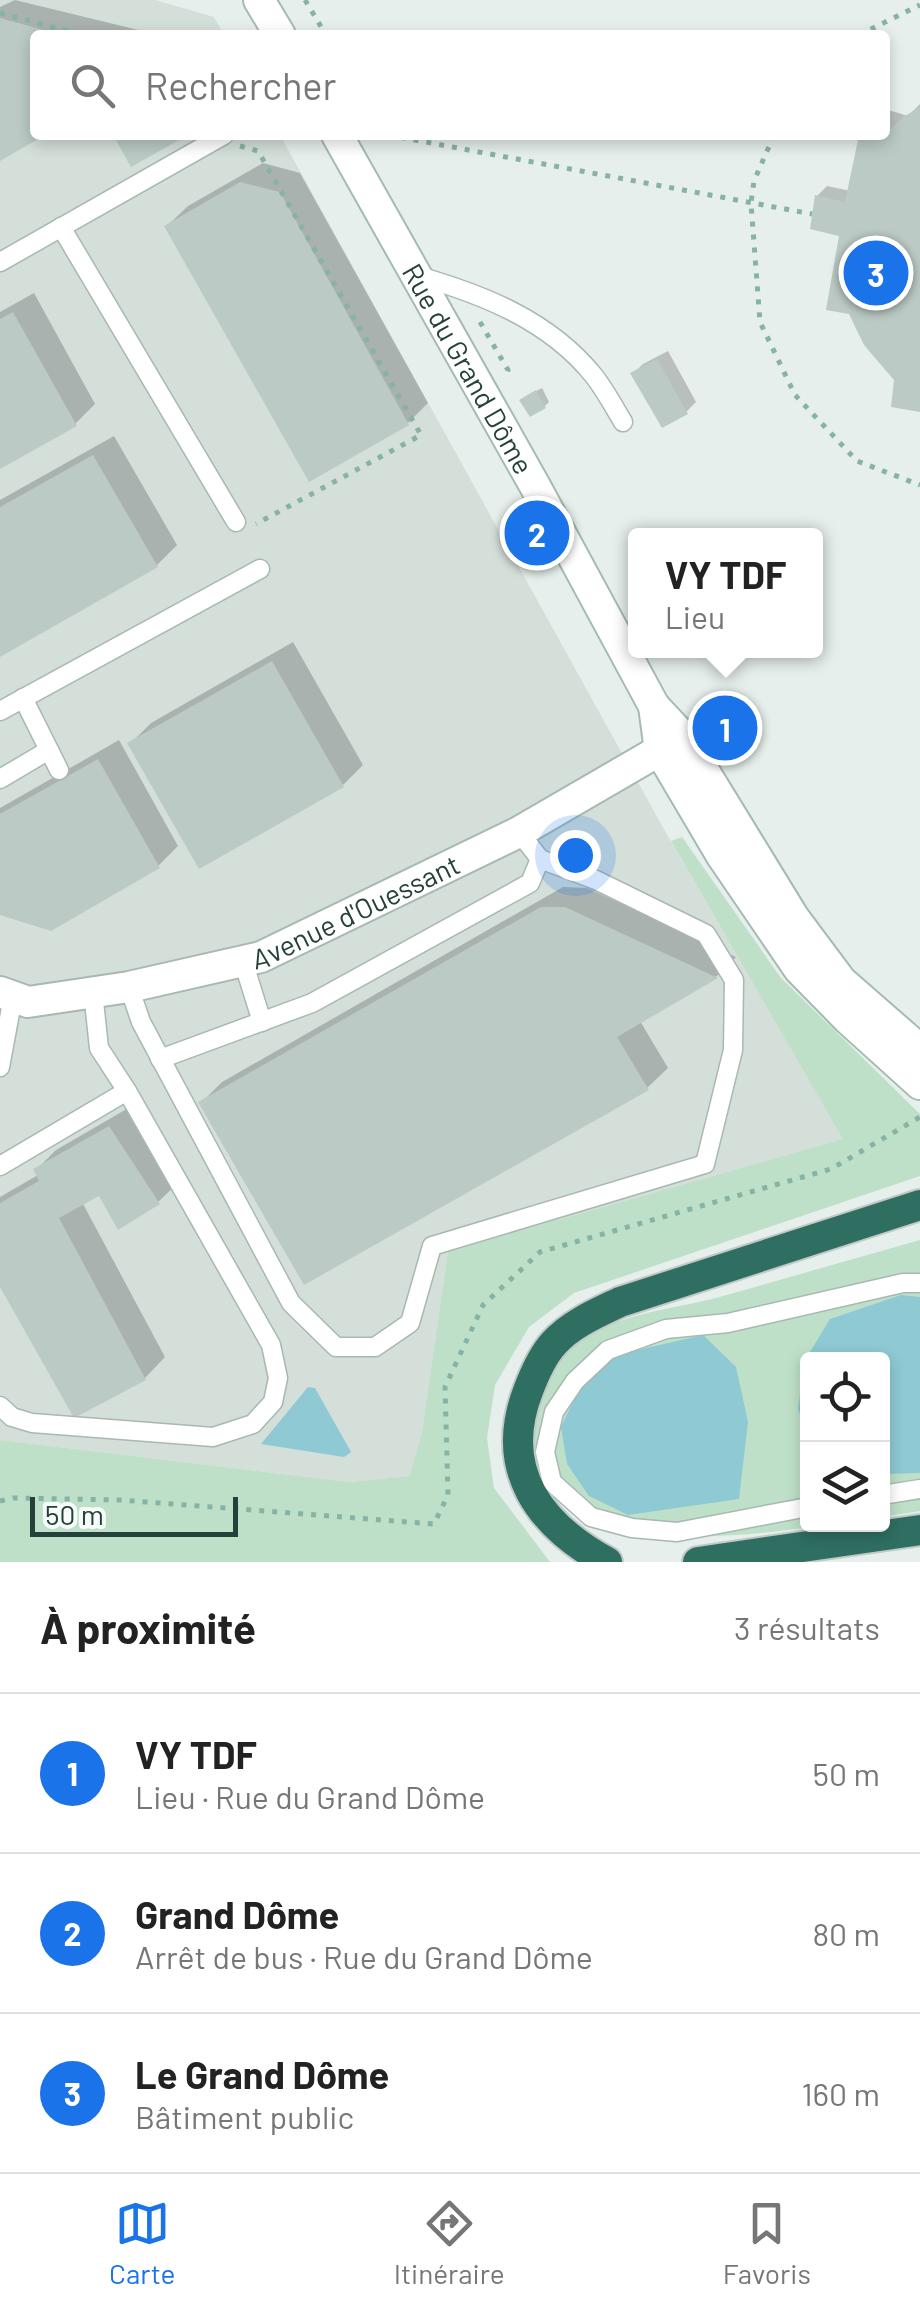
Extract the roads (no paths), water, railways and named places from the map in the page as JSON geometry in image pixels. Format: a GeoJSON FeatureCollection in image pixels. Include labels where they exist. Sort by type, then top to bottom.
{"type":"FeatureCollection","features":[{"type":"Feature","properties":{"kind":"highway"},"geometry":{"type":"LineString","coordinates":[[607,1562],[557,1528],[522,1476],[515,1441],[521,1409],[536,1371],[553,1343],[582,1320],[620,1302],[920,1205]]}},
{"type":"Feature","properties":{"kind":"highway"},"geometry":{"type":"LineString","coordinates":[[698,1562],[920,1530]]}},
{"type":"Feature","properties":{"kind":"street"},"geometry":{"type":"LineString","coordinates":[[258,0],[277,30]]}},
{"type":"Feature","properties":{"kind":"street","name":"Rue du Grand Dôme"},"geometry":{"type":"LineString","coordinates":[[340,140],[628,658]]}},
{"type":"Feature","properties":{"kind":"street","name":"Rue du Grand Dôme"},"geometry":{"type":"LineString","coordinates":[[628,658],[672,743],[722,856],[798,969],[920,1084]]}},
{"type":"Feature","properties":{"kind":"street","name":"Rue du Grand Dôme"},"geometry":{"type":"LineString","coordinates":[[672,743],[841,981],[920,1050]]}},
{"type":"Feature","properties":{"kind":"street","name":"Avenue d'Ouessant"},"geometry":{"type":"LineString","coordinates":[[7,994],[28,1002],[130,986],[261,957],[519,832],[672,743]]}},
{"type":"Feature","properties":{"kind":"lane"},"geometry":{"type":"LineString","coordinates":[[0,262],[216,140]]}},
{"type":"Feature","properties":{"kind":"lane"},"geometry":{"type":"LineString","coordinates":[[60,226],[238,528]]}},
{"type":"Feature","properties":{"kind":"lane"},"geometry":{"type":"LineString","coordinates":[[414,275],[488,298],[557,338],[594,377],[623,422]]}},
{"type":"Feature","properties":{"kind":"lane"},"geometry":{"type":"LineString","coordinates":[[0,710],[260,569]]}},
{"type":"Feature","properties":{"kind":"lane"},"geometry":{"type":"LineString","coordinates":[[22,698],[59,770]]}},
{"type":"Feature","properties":{"kind":"lane"},"geometry":{"type":"LineString","coordinates":[[0,779],[49,750]]}},
{"type":"Feature","properties":{"kind":"lane"},"geometry":{"type":"LineString","coordinates":[[130,986],[141,1022],[291,1303],[336,1347],[375,1347],[410,1323],[432,1246],[705,1164],[733,1050],[734,980],[706,934],[596,880],[540,859],[519,832]]}},
{"type":"Feature","properties":{"kind":"lane"},"geometry":{"type":"LineString","coordinates":[[160,1059],[312,1003],[530,882],[540,859]]}},
{"type":"Feature","properties":{"kind":"lane"},"geometry":{"type":"LineString","coordinates":[[244,961],[262,1022]]}},
{"type":"Feature","properties":{"kind":"lane"},"geometry":{"type":"LineString","coordinates":[[0,1406],[12,1416],[32,1423],[213,1436],[253,1424],[273,1402],[278,1378],[270,1345],[127,1091],[98,1048],[93,992]]}},
{"type":"Feature","properties":{"kind":"lane"},"geometry":{"type":"LineString","coordinates":[[0,1066],[7,994]]}},
{"type":"Feature","properties":{"kind":"lane"},"geometry":{"type":"LineString","coordinates":[[0,1166],[127,1091]]}},
{"type":"Feature","properties":{"kind":"lane"},"geometry":{"type":"LineString","coordinates":[[800,1509],[677,1532],[632,1528],[591,1517],[552,1482],[544,1452],[554,1412],[575,1381],[608,1350],[622,1345],[666,1330],[728,1323],[903,1283],[920,1283]]}},
{"type":"Feature","properties":{"kind":"lane"},"geometry":{"type":"LineString","coordinates":[[890,1494],[920,1489]]}},
{"type":"Feature","properties":{"kind":"water"},"geometry":{"type":"Polygon","coordinates":[[[901,1295],[920,1297],[920,1473],[890,1474],[890,1352],[810,1352],[830,1319],[901,1295]]]}},
{"type":"Feature","properties":{"kind":"water"},"geometry":{"type":"Polygon","coordinates":[[[703,1335],[736,1367],[748,1422],[739,1499],[628,1515],[589,1496],[567,1464],[561,1427],[583,1381],[620,1354],[703,1335]]]}},
{"type":"Feature","properties":{"kind":"water"},"geometry":{"type":"Polygon","coordinates":[[[308,1387],[315,1388],[351,1452],[344,1457],[261,1444],[308,1387]]]}},
{"type":"Feature","properties":{"kind":"place","name":"Le Grand Dôme"},"geometry":{"type":"Point","coordinates":[876,273]}},
{"type":"Feature","properties":{"kind":"place","name":"Grand Dôme"},"geometry":{"type":"Point","coordinates":[537,533]}},
{"type":"Feature","properties":{"kind":"place","name":"VY TDF"},"geometry":{"type":"Point","coordinates":[725,728]}}]}
